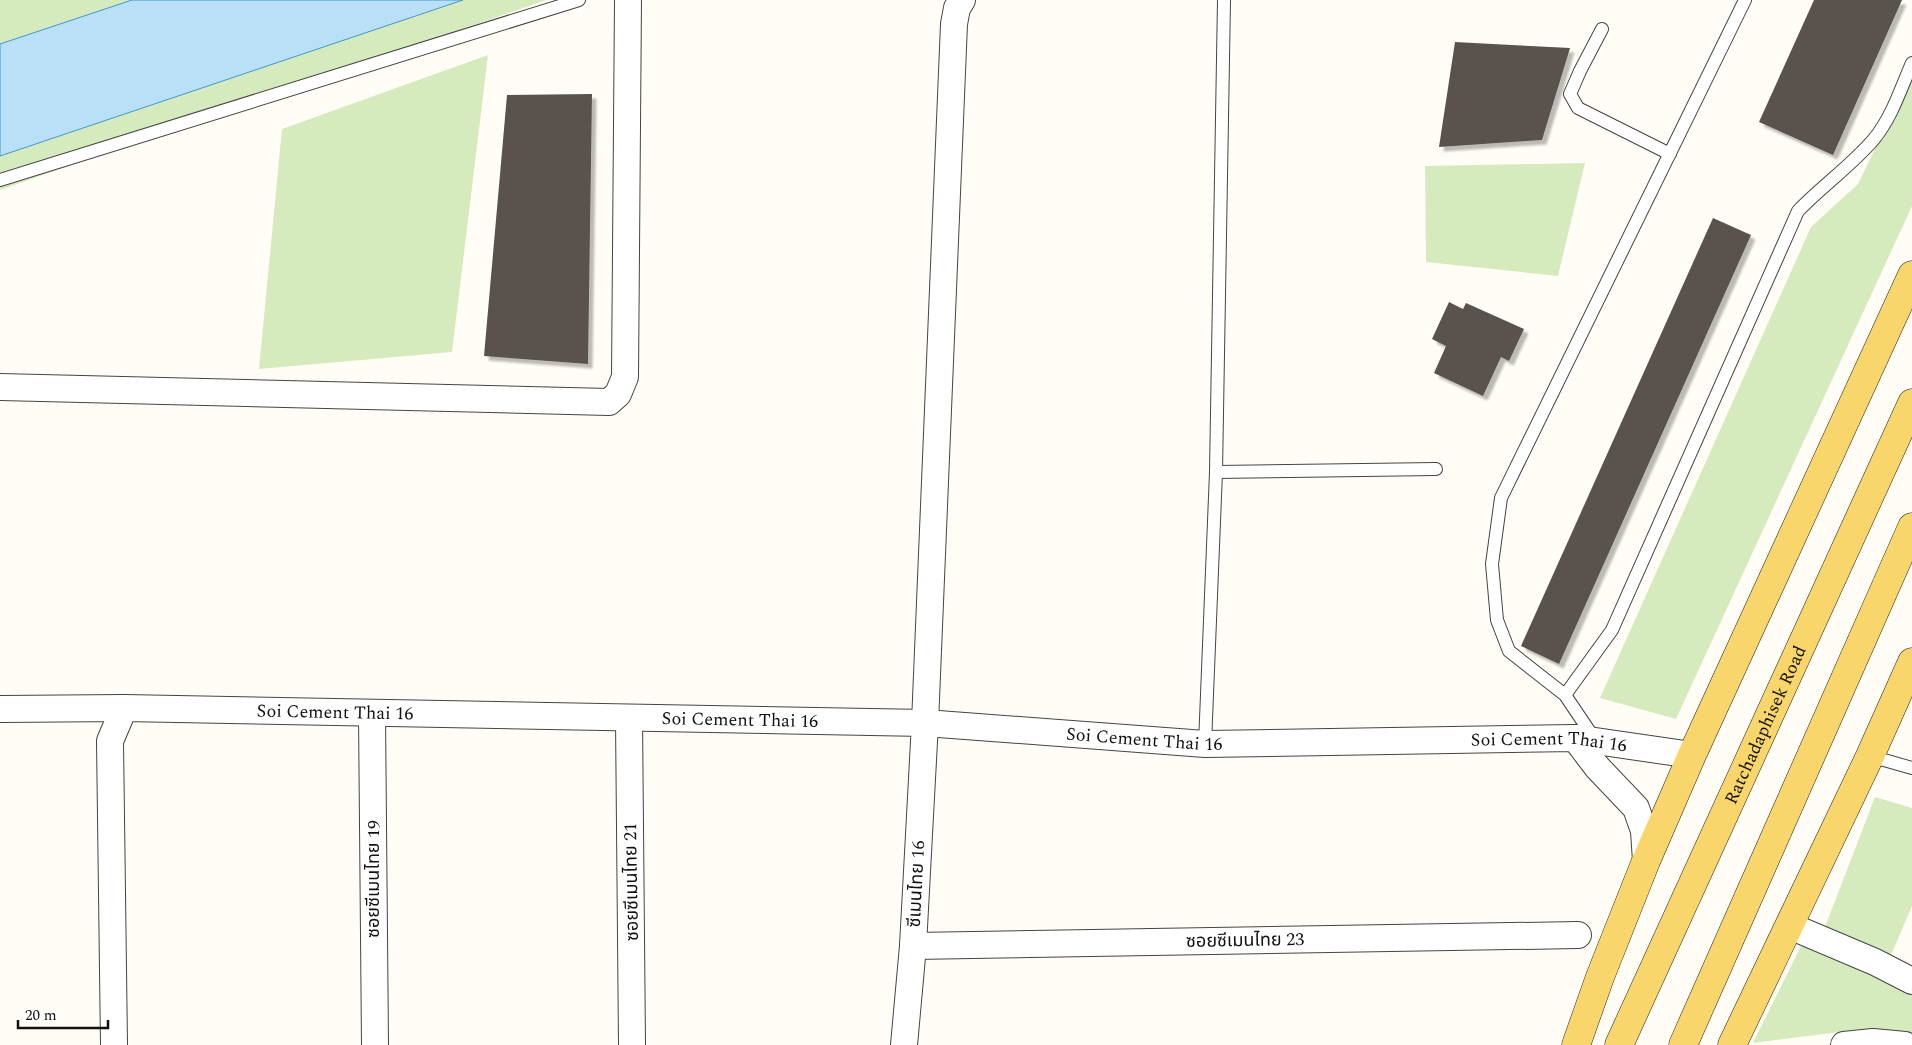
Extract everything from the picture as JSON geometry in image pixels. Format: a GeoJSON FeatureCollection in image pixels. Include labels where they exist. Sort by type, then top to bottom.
{"type":"FeatureCollection","features":[{"type":"Feature","properties":{"kind":"main road"},"geometry":{"type":"LineString","coordinates":[[1576,1045],[1600,977],[1646,861],[1692,755],[1912,275]]}},
{"type":"Feature","properties":{"kind":"main road","name":"Ratchadaphisek Road"},"geometry":{"type":"LineString","coordinates":[[1618,1045],[1912,403]]}},
{"type":"Feature","properties":{"kind":"main road"},"geometry":{"type":"LineString","coordinates":[[1683,1045],[1912,527]]}},
{"type":"Feature","properties":{"kind":"main road"},"geometry":{"type":"LineString","coordinates":[[1732,1045],[1870,756],[1912,662]]}},
{"type":"Feature","properties":{"kind":"street"},"geometry":{"type":"LineString","coordinates":[[0,387],[609,402],[618,394],[625,377],[628,0]]}},
{"type":"Feature","properties":{"kind":"street","name":"ซีเมนไทย 16"},"geometry":{"type":"LineString","coordinates":[[904,1045],[913,946],[925,723],[954,24],[957,8],[962,0]]}},
{"type":"Feature","properties":{"kind":"street"},"geometry":{"type":"LineString","coordinates":[[114,1045],[110,741],[124,708]]}},
{"type":"Feature","properties":{"kind":"street","name":"Soi Cement Thai 16"},"geometry":{"type":"LineString","coordinates":[[0,709],[124,708],[925,723],[1205,744],[1586,739],[1692,755]]}},
{"type":"Feature","properties":{"kind":"street","name":"ซอยซีเมนไทย 19"},"geometry":{"type":"LineString","coordinates":[[372,714],[374,1045]]}},
{"type":"Feature","properties":{"kind":"street","name":"ซอยซีเมนไทย 21"},"geometry":{"type":"LineString","coordinates":[[629,718],[632,1045]]}},
{"type":"Feature","properties":{"kind":"street"},"geometry":{"type":"LineString","coordinates":[[1586,739],[1597,767],[1636,808],[1644,831],[1646,861]]}},
{"type":"Feature","properties":{"kind":"street"},"geometry":{"type":"LineString","coordinates":[[1790,926],[1875,962],[1912,981]]}},
{"type":"Feature","properties":{"kind":"street","name":"ซอยซีเมนไทย 23"},"geometry":{"type":"LineString","coordinates":[[913,946],[1578,935]]}},
{"type":"Feature","properties":{"kind":"street"},"geometry":{"type":"LineString","coordinates":[[1844,1045],[1873,1042],[1905,1045]]}},
{"type":"Feature","properties":{"kind":"lane"},"geometry":{"type":"LineString","coordinates":[[0,180],[579,0]]}},
{"type":"Feature","properties":{"kind":"lane"},"geometry":{"type":"LineString","coordinates":[[1205,744],[1216,472],[1224,0]]}},
{"type":"Feature","properties":{"kind":"lane"},"geometry":{"type":"LineString","coordinates":[[1586,739],[1565,695],[1510,651],[1497,620],[1492,564],[1501,498],[1745,0]]}},
{"type":"Feature","properties":{"kind":"lane"},"geometry":{"type":"LineString","coordinates":[[1602,29],[1570,94],[1578,108],[1670,154]]}},
{"type":"Feature","properties":{"kind":"lane"},"geometry":{"type":"LineString","coordinates":[[1565,695],[1612,630],[1798,211],[1874,138],[1894,106],[1912,63]]}},
{"type":"Feature","properties":{"kind":"lane"},"geometry":{"type":"LineString","coordinates":[[1216,472],[1436,469]]}},
{"type":"Feature","properties":{"kind":"lane"},"geometry":{"type":"LineString","coordinates":[[1870,756],[1912,768]]}},
{"type":"Feature","properties":{"kind":"green space"},"geometry":{"type":"Polygon","coordinates":[[[0,0],[132,0],[0,44],[0,0]]]}},
{"type":"Feature","properties":{"kind":"green space"},"geometry":{"type":"Polygon","coordinates":[[[463,0],[546,0],[0,190],[0,156],[463,0]]]}},
{"type":"Feature","properties":{"kind":"green space"},"geometry":{"type":"Polygon","coordinates":[[[488,55],[452,352],[259,369],[282,129],[488,55]]]}},
{"type":"Feature","properties":{"kind":"green space"},"geometry":{"type":"Polygon","coordinates":[[[1912,72],[1912,206],[1676,719],[1600,698],[1811,227],[1858,184],[1912,72]]]}},
{"type":"Feature","properties":{"kind":"green space"},"geometry":{"type":"Polygon","coordinates":[[[1585,163],[1558,276],[1426,262],[1425,166],[1585,163]]]}},
{"type":"Feature","properties":{"kind":"green space"},"geometry":{"type":"Polygon","coordinates":[[[1875,797],[1912,808],[1912,906],[1891,955],[1825,927],[1875,797]]]}},
{"type":"Feature","properties":{"kind":"green space"},"geometry":{"type":"Polygon","coordinates":[[[1803,942],[1912,992],[1912,1036],[1840,1032],[1753,1043],[1803,942]]]}},
{"type":"Feature","properties":{"kind":"water"},"geometry":{"type":"Polygon","coordinates":[[[132,0],[463,0],[0,156],[0,44],[132,0]]]}},
{"type":"Feature","properties":{"kind":"building"},"geometry":{"type":"Polygon","coordinates":[[[1814,0],[1902,0],[1833,155],[1759,122],[1814,0]]]}},
{"type":"Feature","properties":{"kind":"building"},"geometry":{"type":"Polygon","coordinates":[[[1455,42],[1570,48],[1542,140],[1439,147],[1455,42]]]}},
{"type":"Feature","properties":{"kind":"building"},"geometry":{"type":"Polygon","coordinates":[[[592,94],[588,364],[484,356],[507,95],[592,94]]]}},
{"type":"Feature","properties":{"kind":"building"},"geometry":{"type":"Polygon","coordinates":[[[1713,218],[1751,235],[1559,664],[1521,646],[1713,218]]]}},
{"type":"Feature","properties":{"kind":"building"},"geometry":{"type":"Polygon","coordinates":[[[1449,302],[1463,309],[1466,303],[1524,329],[1509,361],[1501,357],[1483,396],[1434,373],[1446,346],[1432,339],[1449,302]]]}}]}
